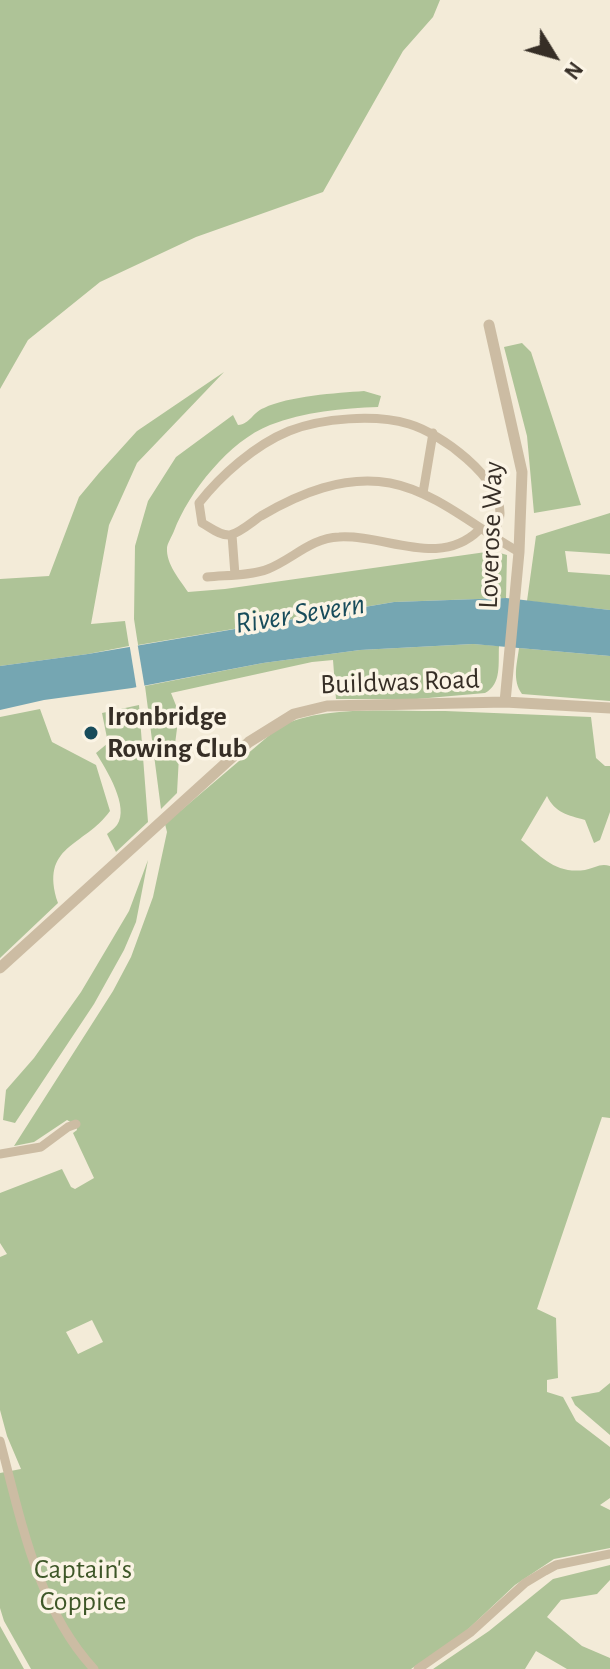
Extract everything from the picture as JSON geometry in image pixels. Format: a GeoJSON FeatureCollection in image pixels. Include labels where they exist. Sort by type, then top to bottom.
{"type":"FeatureCollection","features":[{"type":"Feature","properties":{"kind":"street","name":"Loverose Way"},"geometry":{"type":"LineString","coordinates":[[489,325],[522,472],[517,581],[505,702]]}},
{"type":"Feature","properties":{"kind":"street"},"geometry":{"type":"LineString","coordinates":[[492,538],[500,514],[494,493],[474,465],[433,433],[407,423],[350,417],[289,431],[251,454],[214,484],[199,503],[202,523],[232,535],[314,489],[346,482],[388,483],[423,493],[492,538],[519,552]]}},
{"type":"Feature","properties":{"kind":"street"},"geometry":{"type":"LineString","coordinates":[[423,493],[433,433]]}},
{"type":"Feature","properties":{"kind":"street"},"geometry":{"type":"LineString","coordinates":[[207,577],[264,571],[293,558],[314,541],[360,537],[409,549],[430,548],[455,546],[469,540],[479,530]]}},
{"type":"Feature","properties":{"kind":"street"},"geometry":{"type":"LineString","coordinates":[[232,535],[235,575]]}},
{"type":"Feature","properties":{"kind":"street","name":"Buildwas Road"},"geometry":{"type":"LineString","coordinates":[[0,968],[249,742],[294,714],[327,706],[505,702],[610,708]]}},
{"type":"Feature","properties":{"kind":"street"},"geometry":{"type":"LineString","coordinates":[[0,1154],[41,1147],[70,1124]]}},
{"type":"Feature","properties":{"kind":"street"},"geometry":{"type":"LineString","coordinates":[[0,1441],[41,1584],[94,1669]]}},
{"type":"Feature","properties":{"kind":"street"},"geometry":{"type":"LineString","coordinates":[[418,1669],[471,1632],[525,1583],[545,1571],[556,1565],[610,1554]]}},
{"type":"Feature","properties":{"kind":"green space"},"geometry":{"type":"Polygon","coordinates":[[[0,0],[440,0],[433,17],[403,51],[323,192],[196,237],[100,282],[28,340],[0,389],[0,0]]]}},
{"type":"Feature","properties":{"kind":"green space"},"geometry":{"type":"Polygon","coordinates":[[[522,343],[531,352],[581,505],[534,513],[527,436],[504,347],[522,343]]]}},
{"type":"Feature","properties":{"kind":"green space"},"geometry":{"type":"Polygon","coordinates":[[[224,372],[137,463],[109,525],[91,624],[125,621],[129,646],[0,666],[0,579],[49,576],[79,497],[99,473],[137,431],[224,372]]]}},
{"type":"Feature","properties":{"kind":"green space"},"geometry":{"type":"Polygon","coordinates":[[[364,391],[381,396],[378,407],[324,412],[270,425],[226,455],[190,500],[168,544],[167,554],[174,572],[188,592],[493,551],[507,555],[506,598],[394,602],[138,645],[134,619],[135,546],[148,501],[176,457],[233,415],[238,425],[274,404],[364,391]]]}},
{"type":"Feature","properties":{"kind":"green space"},"geometry":{"type":"Polygon","coordinates":[[[610,513],[610,554],[565,551],[568,572],[610,575],[610,610],[527,601],[536,536],[610,513]]]}},
{"type":"Feature","properties":{"kind":"green space"},"geometry":{"type":"Polygon","coordinates":[[[473,644],[499,646],[497,679],[485,693],[417,699],[336,699],[333,660],[171,693],[179,713],[175,744],[179,756],[177,793],[161,809],[145,686],[263,663],[360,650],[473,644]]]}},
{"type":"Feature","properties":{"kind":"green space"},"geometry":{"type":"Polygon","coordinates":[[[519,648],[610,656],[610,701],[522,694],[516,678],[519,648]]]}},
{"type":"Feature","properties":{"kind":"green space"},"geometry":{"type":"Polygon","coordinates":[[[139,705],[148,822],[116,852],[107,834],[117,825],[121,808],[110,778],[96,753],[108,743],[102,713],[139,705]]]}},
{"type":"Feature","properties":{"kind":"green space"},"geometry":{"type":"Polygon","coordinates":[[[40,709],[52,742],[96,765],[110,811],[59,858],[54,869],[58,903],[0,958],[0,717],[40,709]]]}},
{"type":"Feature","properties":{"kind":"green space","name":"Captain's Coppice"},"geometry":{"type":"Polygon","coordinates":[[[445,711],[591,717],[596,758],[605,766],[610,766],[610,812],[600,840],[594,843],[585,820],[558,810],[547,796],[521,840],[557,867],[574,871],[610,866],[610,1118],[602,1117],[537,1309],[556,1318],[558,1378],[547,1380],[547,1392],[563,1397],[576,1421],[610,1447],[610,1498],[600,1505],[610,1510],[610,1548],[554,1559],[515,1585],[463,1634],[411,1669],[31,1669],[0,1608],[0,1473],[21,1469],[0,1410],[0,1257],[7,1254],[0,1243],[0,1193],[62,1169],[75,1189],[94,1178],[73,1133],[77,1130],[76,1125],[67,1120],[34,1142],[14,1146],[113,991],[131,957],[153,897],[167,832],[165,824],[279,727],[316,715],[338,712],[445,711]],[[92,1320],[66,1332],[78,1354],[103,1342],[92,1320]]]}},
{"type":"Feature","properties":{"kind":"green space"},"geometry":{"type":"Polygon","coordinates":[[[148,860],[136,922],[94,1004],[15,1123],[3,1120],[6,1090],[34,1058],[81,992],[129,911],[148,860]]]}},
{"type":"Feature","properties":{"kind":"green space"},"geometry":{"type":"Polygon","coordinates":[[[610,1383],[610,1435],[575,1405],[571,1397],[599,1392],[610,1383]]]}},
{"type":"Feature","properties":{"kind":"green space"},"geometry":{"type":"Polygon","coordinates":[[[610,1565],[610,1580],[597,1594],[561,1600],[547,1617],[582,1646],[610,1658],[610,1669],[567,1669],[536,1651],[525,1669],[433,1669],[489,1631],[553,1579],[610,1565]]]}},
{"type":"Feature","properties":{"kind":"green space"},"geometry":{"type":"Polygon","coordinates":[[[0,1626],[24,1669],[0,1669],[0,1626]]]}},
{"type":"Feature","properties":{"kind":"water"},"geometry":{"type":"Polygon","coordinates":[[[506,598],[610,610],[610,656],[473,644],[360,650],[263,663],[0,710],[0,666],[394,602],[506,598]]]}},
{"type":"Feature","properties":{"kind":"pier"},"geometry":{"type":"Polygon","coordinates":[[[137,641],[145,689],[137,691],[129,642],[137,641]]]}},
{"type":"Feature","properties":{"kind":"place","name":"Ironbridge Rowing Club"},"geometry":{"type":"Point","coordinates":[91,733]}},
{"type":"Feature","properties":{"kind":"water label","name":"River Severn"},"geometry":{"type":"Point","coordinates":[300,614]}}]}
